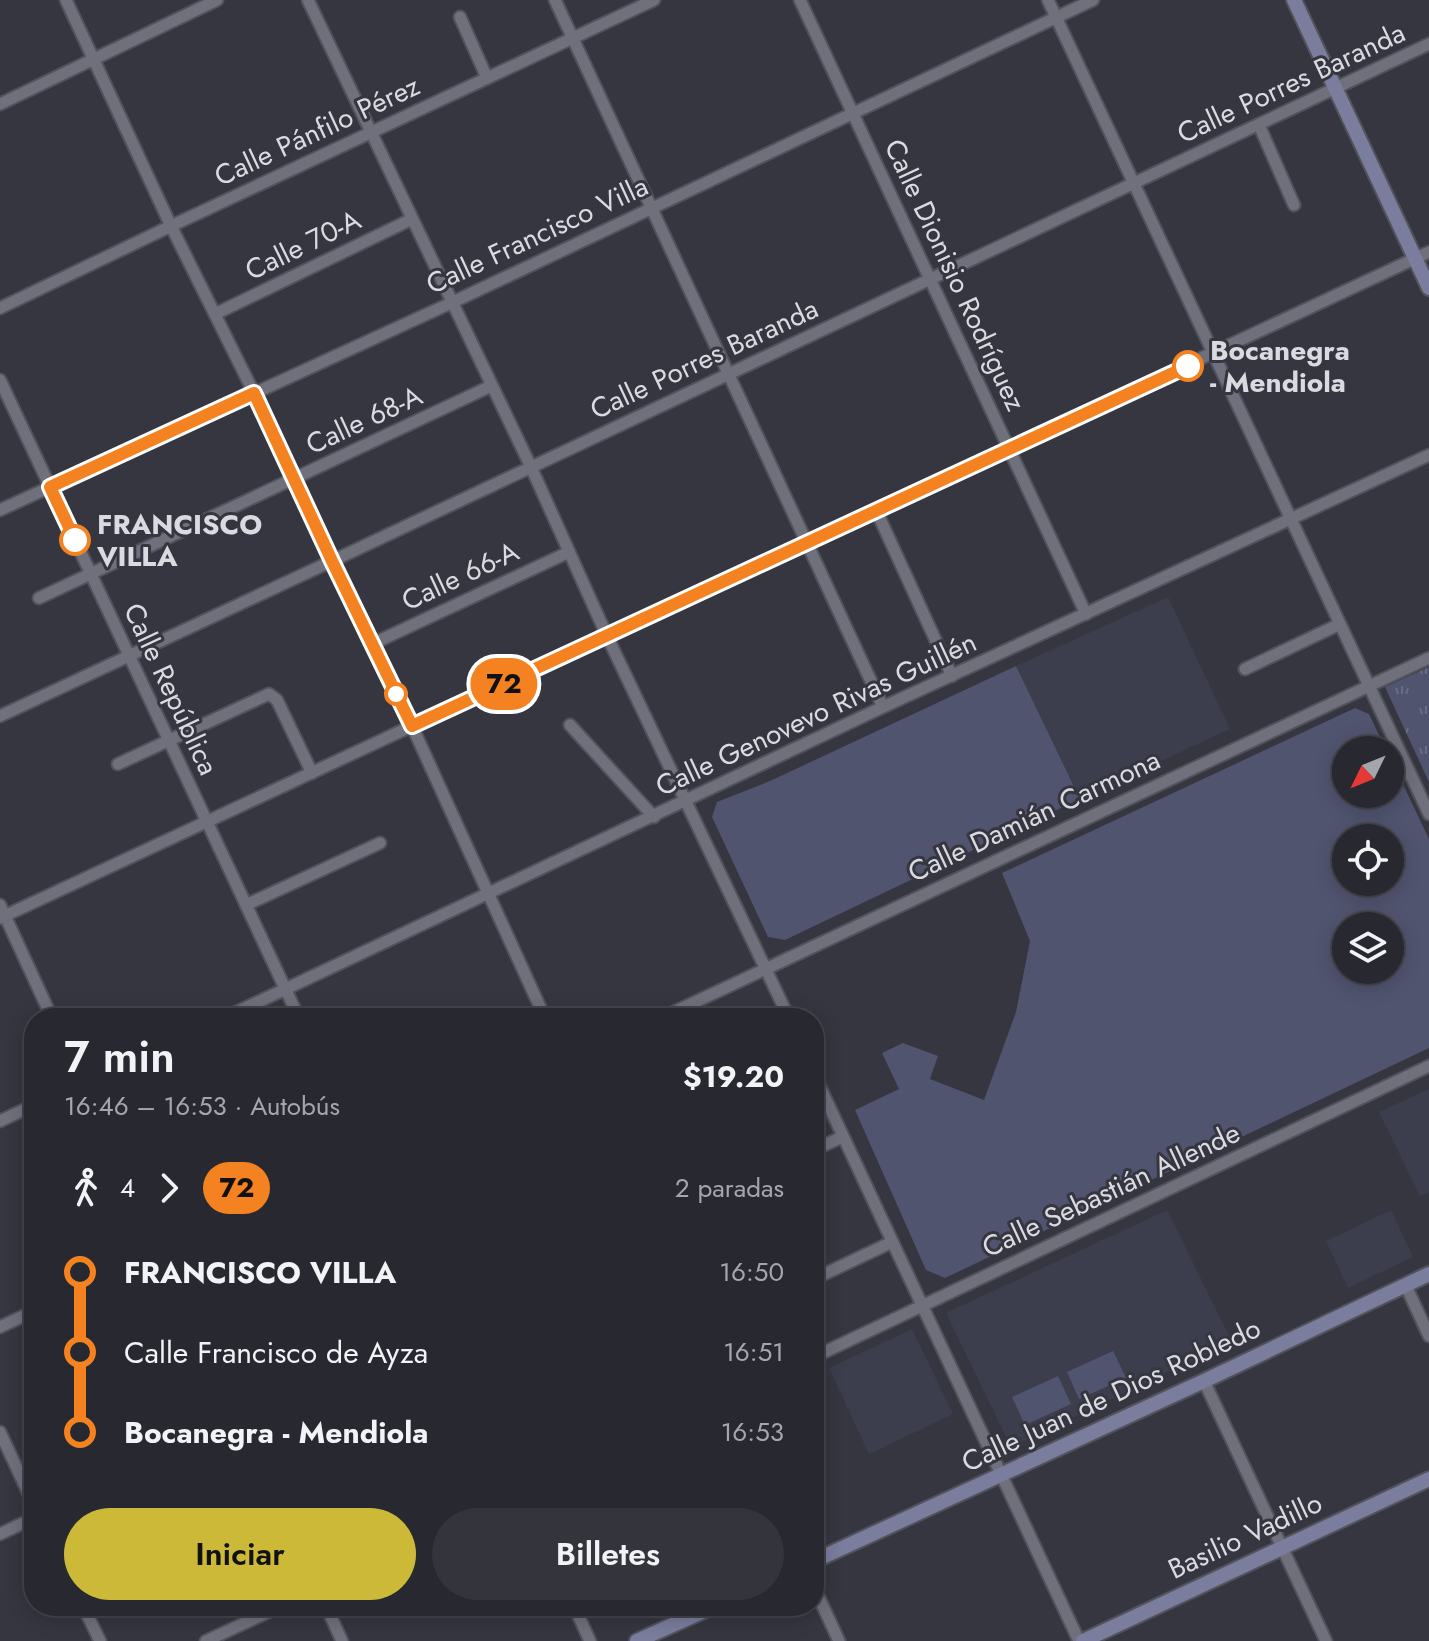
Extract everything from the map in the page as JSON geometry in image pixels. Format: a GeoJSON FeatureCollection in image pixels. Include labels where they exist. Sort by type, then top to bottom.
{"type":"FeatureCollection","features":[{"type":"Feature","properties":{"kind":"street"},"geometry":{"type":"LineString","coordinates":[[66,0],[171,226],[412,726],[540,1008]]}},
{"type":"Feature","properties":{"kind":"street"},"geometry":{"type":"LineString","coordinates":[[0,104],[217,0]]}},
{"type":"Feature","properties":{"kind":"street"},"geometry":{"type":"LineString","coordinates":[[308,0],[784,1008]]}},
{"type":"Feature","properties":{"kind":"street"},"geometry":{"type":"LineString","coordinates":[[555,0],[883,707]]}},
{"type":"Feature","properties":{"kind":"street","name":"Calle Pánfilo Pérez"},"geometry":{"type":"LineString","coordinates":[[0,308],[654,0]]}},
{"type":"Feature","properties":{"kind":"street","name":"Calle Dionisio Rodríguez"},"geometry":{"type":"LineString","coordinates":[[800,0],[1086,614]]}},
{"type":"Feature","properties":{"kind":"street"},"geometry":{"type":"LineString","coordinates":[[1048,0],[1429,814]]}},
{"type":"Feature","properties":{"kind":"street","name":"Calle Francisco Villa"},"geometry":{"type":"LineString","coordinates":[[0,510],[451,303],[1093,0]]}},
{"type":"Feature","properties":{"kind":"street"},"geometry":{"type":"LineString","coordinates":[[1294,0],[1335,88],[1422,256],[1429,288]]}},
{"type":"Feature","properties":{"kind":"street"},"geometry":{"type":"LineString","coordinates":[[460,17],[487,78]]}},
{"type":"Feature","properties":{"kind":"street","name":"Calle Porres Baranda"},"geometry":{"type":"LineString","coordinates":[[0,716],[1429,44]]}},
{"type":"Feature","properties":{"kind":"street"},"geometry":{"type":"LineString","coordinates":[[1259,125],[1294,205]]}},
{"type":"Feature","properties":{"kind":"street","name":"Calle 70-A"},"geometry":{"type":"LineString","coordinates":[[215,314],[412,219]]}},
{"type":"Feature","properties":{"kind":"street"},"geometry":{"type":"LineString","coordinates":[[47,1008],[2,913],[207,822],[1422,256]]}},
{"type":"Feature","properties":{"kind":"street","name":"Calle República"},"geometry":{"type":"LineString","coordinates":[[0,380],[294,1008]]}},
{"type":"Feature","properties":{"kind":"street","name":"Calle 68-A"},"geometry":{"type":"LineString","coordinates":[[39,598],[491,386]]}},
{"type":"Feature","properties":{"kind":"street","name":"Calle Genovevo Rivas Guillén"},"geometry":{"type":"LineString","coordinates":[[246,1008],[883,707],[1429,455]]}},
{"type":"Feature","properties":{"kind":"street"},"geometry":{"type":"LineString","coordinates":[[876,510],[952,676]]}},
{"type":"Feature","properties":{"kind":"street","name":"Calle 66-A"},"geometry":{"type":"LineString","coordinates":[[372,644],[569,552]]}},
{"type":"Feature","properties":{"kind":"street"},"geometry":{"type":"LineString","coordinates":[[1245,669],[1340,624]]}},
{"type":"Feature","properties":{"kind":"street","name":"Calle Damián Carmona"},"geometry":{"type":"LineString","coordinates":[[682,1008],[1429,658]]}},
{"type":"Feature","properties":{"kind":"street"},"geometry":{"type":"LineString","coordinates":[[118,764],[271,695],[277,700],[312,773]]}},
{"type":"Feature","properties":{"kind":"street"},"geometry":{"type":"LineString","coordinates":[[570,725],[654,817]]}},
{"type":"Feature","properties":{"kind":"street"},"geometry":{"type":"LineString","coordinates":[[246,905],[380,843]]}},
{"type":"Feature","properties":{"kind":"street","name":"Calle Sebastián Allende"},"geometry":{"type":"LineString","coordinates":[[824,1352],[1429,1066]]}},
{"type":"Feature","properties":{"kind":"street"},"geometry":{"type":"LineString","coordinates":[[824,1096],[1081,1641]]}},
{"type":"Feature","properties":{"kind":"street"},"geometry":{"type":"LineString","coordinates":[[0,1121],[24,1110]]}},
{"type":"Feature","properties":{"kind":"street"},"geometry":{"type":"LineString","coordinates":[[824,1145],[842,1137]]}},
{"type":"Feature","properties":{"kind":"street"},"geometry":{"type":"LineString","coordinates":[[824,1274],[892,1242]]}},
{"type":"Feature","properties":{"kind":"street","name":"Calle Juan de Dios Robledo"},"geometry":{"type":"LineString","coordinates":[[824,1556],[1429,1274]]}},
{"type":"Feature","properties":{"kind":"street"},"geometry":{"type":"LineString","coordinates":[[1406,1286],[1429,1336]]}},
{"type":"Feature","properties":{"kind":"street"},"geometry":{"type":"LineString","coordinates":[[0,1327],[24,1316]]}},
{"type":"Feature","properties":{"kind":"street"},"geometry":{"type":"LineString","coordinates":[[1204,1381],[1326,1641]]}},
{"type":"Feature","properties":{"kind":"street"},"geometry":{"type":"LineString","coordinates":[[0,1432],[24,1484]]}},
{"type":"Feature","properties":{"kind":"street","name":"Basilio Vadillo"},"geometry":{"type":"LineString","coordinates":[[1081,1641],[1429,1479]]}},
{"type":"Feature","properties":{"kind":"street"},"geometry":{"type":"LineString","coordinates":[[0,1534],[24,1523]]}},
{"type":"Feature","properties":{"kind":"street"},"geometry":{"type":"LineString","coordinates":[[824,1609],[839,1641]]}},
{"type":"Feature","properties":{"kind":"street"},"geometry":{"type":"LineString","coordinates":[[88,1616],[100,1641]]}},
{"type":"Feature","properties":{"kind":"street"},"geometry":{"type":"LineString","coordinates":[[206,1641],[260,1616]]}},
{"type":"Feature","properties":{"kind":"street"},"geometry":{"type":"LineString","coordinates":[[331,1616],[342,1641]]}},
{"type":"Feature","properties":{"kind":"street"},"geometry":{"type":"LineString","coordinates":[[579,1616],[590,1641]]}},
{"type":"Feature","properties":{"kind":"street"},"geometry":{"type":"LineString","coordinates":[[637,1641],[693,1616]]}},
{"type":"Feature","properties":{"kind":"shaded area"},"geometry":{"type":"Polygon","coordinates":[[[1168,597],[1230,729],[1080,799],[1016,666],[1168,597]]]}},
{"type":"Feature","properties":{"kind":"shaded area"},"geometry":{"type":"Polygon","coordinates":[[[1429,1089],[1429,1192],[1420,1196],[1379,1112],[1429,1089]]]}},
{"type":"Feature","properties":{"kind":"shaded area"},"geometry":{"type":"Polygon","coordinates":[[[1167,1210],[1232,1342],[1011,1447],[946,1313],[1167,1210]]]}},
{"type":"Feature","properties":{"kind":"shaded area"},"geometry":{"type":"Polygon","coordinates":[[[1391,1210],[1413,1257],[1348,1288],[1326,1241],[1391,1210]]]}},
{"type":"Feature","properties":{"kind":"shaded area"},"geometry":{"type":"Polygon","coordinates":[[[912,1329],[953,1414],[869,1454],[829,1368],[912,1329]]]}},
{"type":"Feature","properties":{"kind":"green space"},"geometry":{"type":"Polygon","coordinates":[[[1016,666],[1080,799],[785,940],[768,937],[712,817],[717,802],[770,781],[1016,666]]]}},
{"type":"Feature","properties":{"kind":"green space"},"geometry":{"type":"Polygon","coordinates":[[[1429,667],[1429,782],[1385,687],[1429,667]]]}},
{"type":"Feature","properties":{"kind":"green space"},"geometry":{"type":"Polygon","coordinates":[[[1355,708],[1369,714],[1379,736],[1332,736],[1332,808],[1404,808],[1404,786],[1429,839],[1429,1048],[945,1278],[926,1270],[855,1110],[899,1089],[882,1053],[903,1043],[938,1056],[930,1079],[984,1100],[1016,1012],[1030,941],[1002,873],[1355,708]]]}},
{"type":"Feature","properties":{"kind":"green space"},"geometry":{"type":"Polygon","coordinates":[[[1113,1351],[1126,1378],[1079,1399],[1067,1372],[1113,1351]]]}},
{"type":"Feature","properties":{"kind":"green space"},"geometry":{"type":"Polygon","coordinates":[[[1058,1376],[1071,1404],[1025,1425],[1012,1397],[1058,1376]]]}},
{"type":"Feature","properties":{"kind":"bus line","name":"72"},"geometry":{"type":"LineString","coordinates":[[75,540],[50,487],[254,393],[412,726],[1188,366]]}},
{"type":"Feature","properties":{"kind":"place","name":"Bocanegra - Mendiola"},"geometry":{"type":"Point","coordinates":[1188,366]}},
{"type":"Feature","properties":{"kind":"place","name":"FRANCISCO VILLA"},"geometry":{"type":"Point","coordinates":[75,540]}}]}
